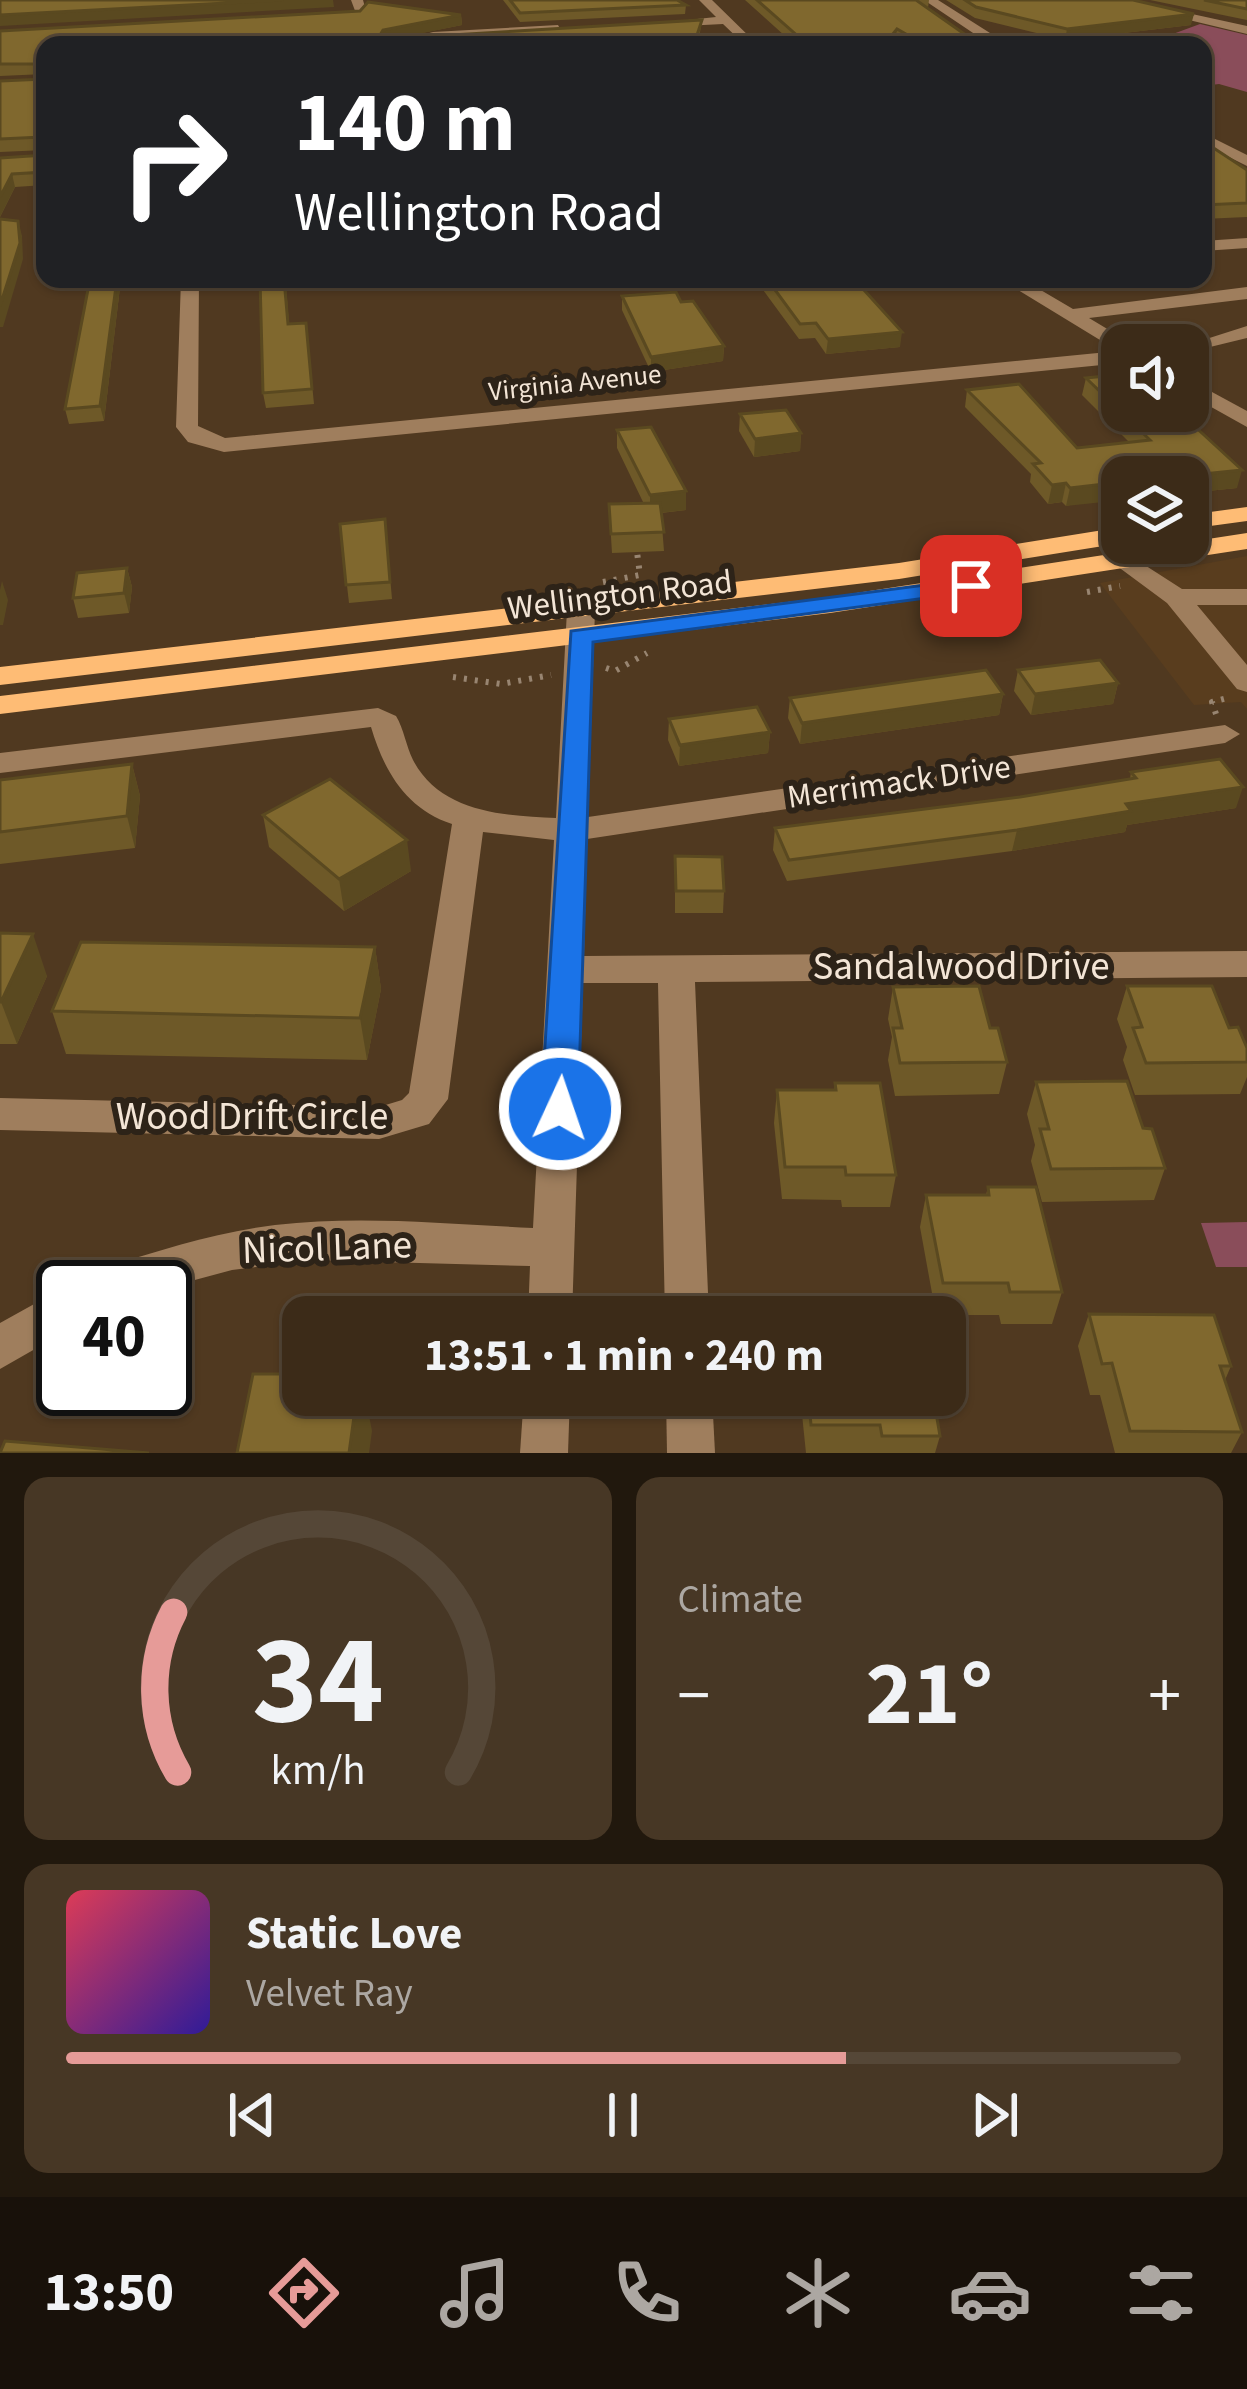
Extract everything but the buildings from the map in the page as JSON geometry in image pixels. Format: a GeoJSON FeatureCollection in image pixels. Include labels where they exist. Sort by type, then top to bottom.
{"type":"FeatureCollection","features":[{"type":"Feature","properties":{"kind":"main road"},"geometry":{"type":"LineString","coordinates":[[1209,519],[1247,514]]}},
{"type":"Feature","properties":{"kind":"main road","name":"Wellington Road"},"geometry":{"type":"LineString","coordinates":[[1209,543],[1247,541]]}},
{"type":"Feature","properties":{"kind":"main road","name":"Wellington Road"},"geometry":{"type":"LineString","coordinates":[[0,676],[588,609],[924,592],[1101,553]]}},
{"type":"Feature","properties":{"kind":"main road","name":"Wellington Road"},"geometry":{"type":"LineString","coordinates":[[0,705],[588,609]]}},
{"type":"Feature","properties":{"kind":"street"},"geometry":{"type":"LineString","coordinates":[[705,0],[743,36]]}},
{"type":"Feature","properties":{"kind":"street"},"geometry":{"type":"LineString","coordinates":[[930,0],[986,36]]}},
{"type":"Feature","properties":{"kind":"street"},"geometry":{"type":"LineString","coordinates":[[1112,0],[1247,30]]}},
{"type":"Feature","properties":{"kind":"street"},"geometry":{"type":"LineString","coordinates":[[340,15],[359,7],[412,36]]}},
{"type":"Feature","properties":{"kind":"street"},"geometry":{"type":"LineString","coordinates":[[641,25],[726,20]]}},
{"type":"Feature","properties":{"kind":"street"},"geometry":{"type":"LineString","coordinates":[[447,36],[571,28]]}},
{"type":"Feature","properties":{"kind":"street"},"geometry":{"type":"LineString","coordinates":[[1212,143],[1247,161]]}},
{"type":"Feature","properties":{"kind":"street"},"geometry":{"type":"LineString","coordinates":[[1212,245],[1247,243]]}},
{"type":"Feature","properties":{"kind":"street","name":"Virginia Avenue"},"geometry":{"type":"LineString","coordinates":[[190,288],[187,427],[196,436],[224,445],[1101,359]]}},
{"type":"Feature","properties":{"kind":"street"},"geometry":{"type":"LineString","coordinates":[[1024,288],[1101,334]]}},
{"type":"Feature","properties":{"kind":"street"},"geometry":{"type":"LineString","coordinates":[[1069,315],[1247,293]]}},
{"type":"Feature","properties":{"kind":"street"},"geometry":{"type":"LineString","coordinates":[[1210,340],[1247,332]]}},
{"type":"Feature","properties":{"kind":"street"},"geometry":{"type":"LineString","coordinates":[[1209,397],[1247,420]]}},
{"type":"Feature","properties":{"kind":"street"},"geometry":{"type":"LineString","coordinates":[[1141,564],[1176,597],[1247,683]]}},
{"type":"Feature","properties":{"kind":"street"},"geometry":{"type":"LineString","coordinates":[[1176,597],[1247,597]]}},
{"type":"Feature","properties":{"kind":"street"},"geometry":{"type":"LineString","coordinates":[[551,1296],[588,609]]}},
{"type":"Feature","properties":{"kind":"street"},"geometry":{"type":"LineString","coordinates":[[0,763],[378,717],[385,722],[392,755],[403,777],[422,797],[469,816],[573,830]]}},
{"type":"Feature","properties":{"kind":"street","name":"Merrimack Drive"},"geometry":{"type":"LineString","coordinates":[[573,830],[1225,734]]}},
{"type":"Feature","properties":{"kind":"street","name":"Wood Drift Circle"},"geometry":{"type":"LineString","coordinates":[[0,1114],[379,1123],[415,1113],[428,1099],[469,816]]}},
{"type":"Feature","properties":{"kind":"street","name":"Sandalwood Drive"},"geometry":{"type":"LineString","coordinates":[[566,970],[1247,964]]}},
{"type":"Feature","properties":{"kind":"street"},"geometry":{"type":"LineString","coordinates":[[676,969],[685,1296]]}},
{"type":"Feature","properties":{"kind":"street","name":"Nicol Lane"},"geometry":{"type":"LineString","coordinates":[[192,1261],[279,1244],[336,1240],[553,1248]]}},
{"type":"Feature","properties":{"kind":"street"},"geometry":{"type":"LineString","coordinates":[[0,1348],[36,1325]]}},
{"type":"Feature","properties":{"kind":"street"},"geometry":{"type":"LineString","coordinates":[[544,1453],[546,1416]]}},
{"type":"Feature","properties":{"kind":"street"},"geometry":{"type":"LineString","coordinates":[[690,1416],[691,1453]]}},
{"type":"Feature","properties":{"kind":"path"},"geometry":{"type":"LineString","coordinates":[[588,609],[640,575],[637,552]]}},
{"type":"Feature","properties":{"kind":"shaded area"},"geometry":{"type":"Polygon","coordinates":[[[1200,24],[1247,35],[1247,92],[1212,85],[1212,36],[1167,36],[1200,24]]]}},
{"type":"Feature","properties":{"kind":"shaded area"},"geometry":{"type":"Polygon","coordinates":[[[1247,556],[1247,709],[1241,702],[1194,705],[1100,583],[1247,556]]]}},
{"type":"Feature","properties":{"kind":"shaded area"},"geometry":{"type":"Polygon","coordinates":[[[1247,1222],[1247,1267],[1216,1267],[1201,1223],[1247,1222]]]}},
{"type":"Feature","properties":{"kind":"route"},"geometry":{"type":"LineString","coordinates":[[560,1109],[580,636],[971,586]]}}]}
